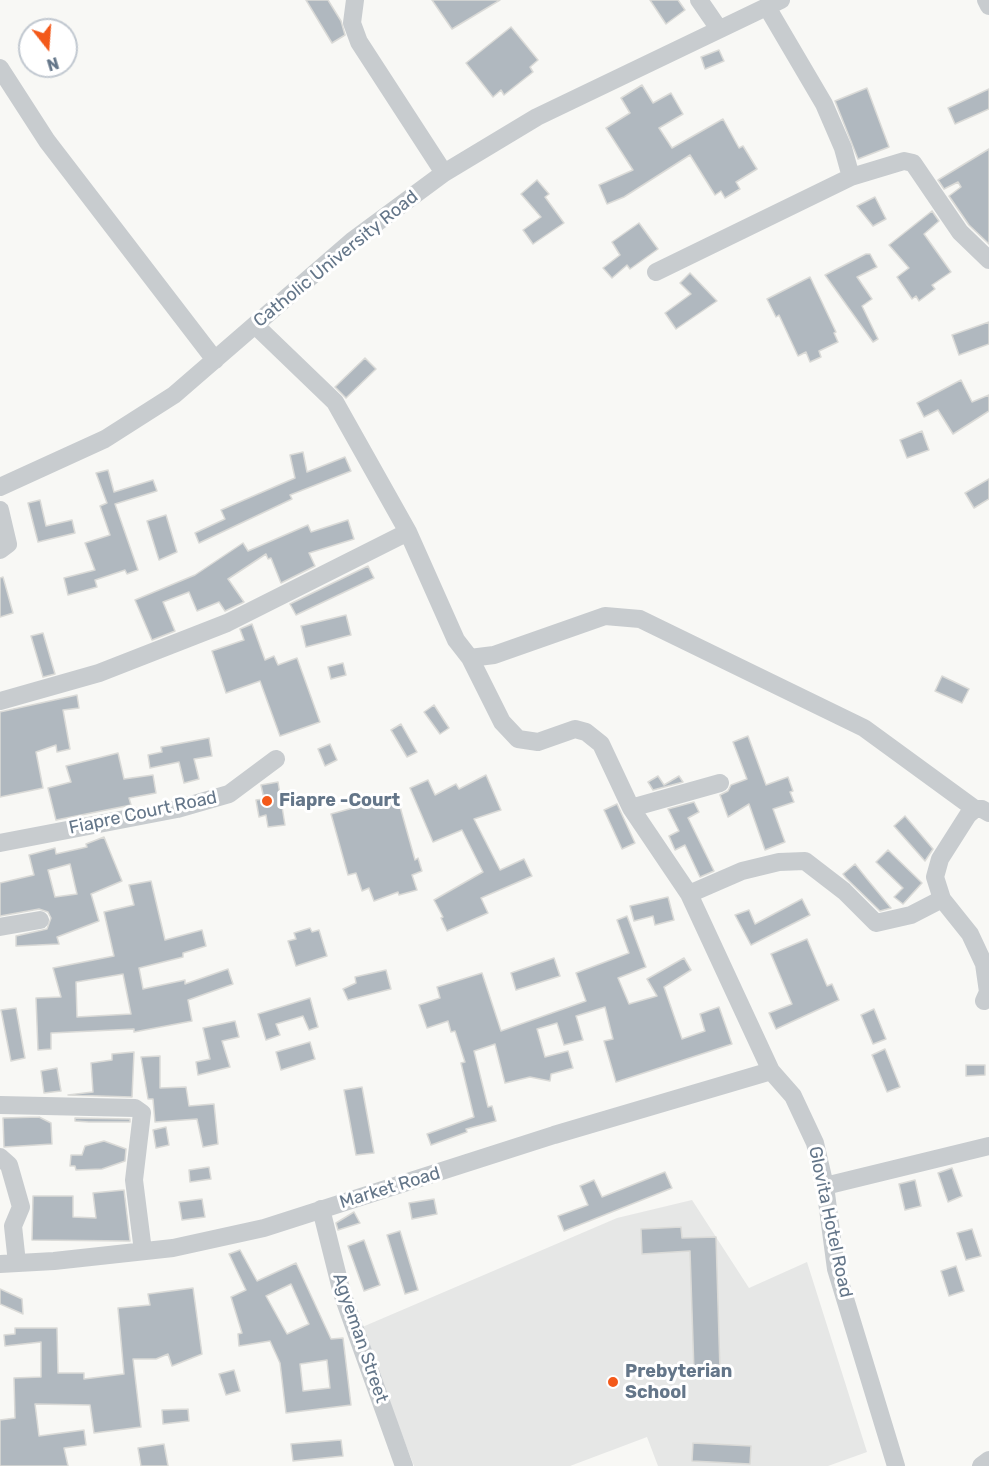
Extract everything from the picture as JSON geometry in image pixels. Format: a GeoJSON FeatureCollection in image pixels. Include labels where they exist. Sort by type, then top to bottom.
{"type":"FeatureCollection","features":[{"type":"Feature","properties":{"kind":"street"},"geometry":{"type":"LineString","coordinates":[[355,0],[352,23],[359,42],[444,173]]}},
{"type":"Feature","properties":{"kind":"street"},"geometry":{"type":"LineString","coordinates":[[699,0],[719,29]]}},
{"type":"Feature","properties":{"kind":"street"},"geometry":{"type":"LineString","coordinates":[[986,0],[989,6]]}},
{"type":"Feature","properties":{"kind":"street"},"geometry":{"type":"LineString","coordinates":[[774,3],[824,104],[843,148],[851,177]]}},
{"type":"Feature","properties":{"kind":"street","name":"Catholic University Road"},"geometry":{"type":"LineString","coordinates":[[0,487],[105,439],[174,394],[352,241],[444,173],[537,117],[774,3]]}},
{"type":"Feature","properties":{"kind":"street"},"geometry":{"type":"LineString","coordinates":[[0,68],[47,141],[215,360]]}},
{"type":"Feature","properties":{"kind":"street"},"geometry":{"type":"LineString","coordinates":[[656,272],[851,177],[904,161],[913,163],[960,232],[989,260]]}},
{"type":"Feature","properties":{"kind":"street","name":"Glovita Hotel Road"},"geometry":{"type":"LineString","coordinates":[[255,325],[335,402],[408,532],[456,640],[470,658],[502,722],[518,738],[538,742],[575,729],[585,732],[601,744],[631,808],[689,894],[771,1071],[793,1096],[815,1143],[825,1186],[836,1269],[897,1466]]}},
{"type":"Feature","properties":{"kind":"street"},"geometry":{"type":"LineString","coordinates":[[0,510],[8,544],[0,550]]}},
{"type":"Feature","properties":{"kind":"street"},"geometry":{"type":"LineString","coordinates":[[0,701],[99,672],[227,623],[408,532]]}},
{"type":"Feature","properties":{"kind":"street"},"geometry":{"type":"LineString","coordinates":[[470,658],[494,655],[605,616],[640,620],[864,728],[982,811]]}},
{"type":"Feature","properties":{"kind":"street","name":"Fiapre Court Road"},"geometry":{"type":"LineString","coordinates":[[0,843],[177,809],[230,794],[276,759]]}},
{"type":"Feature","properties":{"kind":"street"},"geometry":{"type":"LineString","coordinates":[[631,808],[720,783]]}},
{"type":"Feature","properties":{"kind":"street"},"geometry":{"type":"LineString","coordinates":[[982,811],[968,815],[940,859],[935,877],[942,899],[970,934],[984,964],[987,992],[984,1001]]}},
{"type":"Feature","properties":{"kind":"street"},"geometry":{"type":"LineString","coordinates":[[689,894],[742,871],[779,862],[805,861],[844,891],[876,923],[911,915],[942,899]]}},
{"type":"Feature","properties":{"kind":"street"},"geometry":{"type":"LineString","coordinates":[[0,927],[40,920]]}},
{"type":"Feature","properties":{"kind":"street","name":"Market Road"},"geometry":{"type":"LineString","coordinates":[[8,1263],[172,1248],[264,1228],[554,1135],[771,1071]]}},
{"type":"Feature","properties":{"kind":"street"},"geometry":{"type":"LineString","coordinates":[[0,1105],[135,1108],[142,1113],[134,1180],[143,1251]]}},
{"type":"Feature","properties":{"kind":"street"},"geometry":{"type":"LineString","coordinates":[[825,1186],[989,1146]]}},
{"type":"Feature","properties":{"kind":"street"},"geometry":{"type":"LineString","coordinates":[[0,1157],[9,1166],[21,1208],[13,1226],[8,1263]]}},
{"type":"Feature","properties":{"kind":"street","name":"Agyeman Street"},"geometry":{"type":"LineString","coordinates":[[321,1209],[342,1293],[405,1466]]}},
{"type":"Feature","properties":{"kind":"street"},"geometry":{"type":"LineString","coordinates":[[981,1466],[989,1460]]}},
{"type":"Feature","properties":{"kind":"shaded area","name":"Prebyterian School"},"geometry":{"type":"Polygon","coordinates":[[[692,1200],[749,1288],[807,1262],[867,1452],[828,1466],[658,1466],[647,1437],[570,1466],[414,1466],[360,1328],[617,1218],[692,1200]]]}},
{"type":"Feature","properties":{"kind":"building"},"geometry":{"type":"Polygon","coordinates":[[[306,0],[328,0],[341,21],[345,35],[332,43],[306,0]]]}},
{"type":"Feature","properties":{"kind":"building"},"geometry":{"type":"Polygon","coordinates":[[[432,0],[500,0],[452,29],[432,0]]]}},
{"type":"Feature","properties":{"kind":"building"},"geometry":{"type":"Polygon","coordinates":[[[650,0],[678,0],[685,10],[666,24],[650,0]]]}},
{"type":"Feature","properties":{"kind":"building"},"geometry":{"type":"Polygon","coordinates":[[[511,27],[538,60],[530,67],[533,72],[504,95],[501,90],[493,97],[466,63],[511,27]]]}},
{"type":"Feature","properties":{"kind":"building"},"geometry":{"type":"Polygon","coordinates":[[[719,50],[724,61],[705,69],[701,57],[719,50]]]}},
{"type":"Feature","properties":{"kind":"building"},"geometry":{"type":"Polygon","coordinates":[[[642,85],[653,103],[671,93],[683,114],[659,128],[672,148],[723,119],[739,148],[743,146],[757,169],[736,182],[740,189],[725,198],[721,191],[715,195],[690,155],[624,197],[607,204],[599,185],[633,170],[606,128],[630,113],[621,98],[642,85]]]}},
{"type":"Feature","properties":{"kind":"building"},"geometry":{"type":"Polygon","coordinates":[[[867,88],[889,147],[858,159],[835,101],[867,88]]]}},
{"type":"Feature","properties":{"kind":"building"},"geometry":{"type":"Polygon","coordinates":[[[989,89],[989,109],[955,124],[948,108],[989,89]]]}},
{"type":"Feature","properties":{"kind":"building"},"geometry":{"type":"Polygon","coordinates":[[[989,149],[989,244],[969,225],[949,196],[961,187],[958,182],[944,189],[938,180],[989,149]]]}},
{"type":"Feature","properties":{"kind":"building"},"geometry":{"type":"Polygon","coordinates":[[[537,180],[549,194],[545,197],[564,223],[533,244],[523,230],[541,217],[521,194],[537,180]]]}},
{"type":"Feature","properties":{"kind":"building"},"geometry":{"type":"Polygon","coordinates":[[[875,197],[886,219],[873,226],[857,206],[875,197]]]}},
{"type":"Feature","properties":{"kind":"building"},"geometry":{"type":"Polygon","coordinates":[[[932,211],[939,221],[924,234],[951,272],[932,285],[935,289],[919,301],[916,296],[912,299],[897,277],[909,268],[889,245],[932,211]]]}},
{"type":"Feature","properties":{"kind":"building"},"geometry":{"type":"Polygon","coordinates":[[[639,223],[658,249],[630,269],[627,265],[612,278],[603,268],[620,255],[612,242],[639,223]]]}},
{"type":"Feature","properties":{"kind":"building"},"geometry":{"type":"Polygon","coordinates":[[[870,254],[877,267],[857,277],[872,299],[862,306],[878,339],[873,342],[825,275],[870,254]]]}},
{"type":"Feature","properties":{"kind":"building"},"geometry":{"type":"Polygon","coordinates":[[[690,273],[717,301],[676,329],[665,313],[691,294],[680,283],[690,273]]]}},
{"type":"Feature","properties":{"kind":"building"},"geometry":{"type":"Polygon","coordinates":[[[810,277],[836,332],[834,333],[838,342],[819,351],[821,357],[810,362],[806,352],[798,356],[779,315],[776,317],[767,299],[810,277]]]}},
{"type":"Feature","properties":{"kind":"building"},"geometry":{"type":"Polygon","coordinates":[[[989,322],[989,344],[959,355],[952,335],[989,322]]]}},
{"type":"Feature","properties":{"kind":"building"},"geometry":{"type":"Polygon","coordinates":[[[365,358],[376,369],[346,398],[335,387],[365,358]]]}},
{"type":"Feature","properties":{"kind":"building"},"geometry":{"type":"Polygon","coordinates":[[[961,380],[972,402],[989,395],[989,411],[953,434],[938,410],[924,417],[917,403],[961,380]]]}},
{"type":"Feature","properties":{"kind":"building"},"geometry":{"type":"Polygon","coordinates":[[[922,431],[929,450],[907,458],[900,440],[922,431]]]}},
{"type":"Feature","properties":{"kind":"building"},"geometry":{"type":"Polygon","coordinates":[[[303,452],[307,472],[345,457],[351,471],[290,495],[292,499],[199,543],[195,533],[225,519],[221,510],[295,478],[290,455],[303,452]]]}},
{"type":"Feature","properties":{"kind":"building"},"geometry":{"type":"Polygon","coordinates":[[[108,470],[114,492],[153,480],[157,491],[115,504],[138,570],[127,574],[125,570],[95,580],[97,587],[68,595],[64,578],[95,570],[85,543],[110,535],[100,506],[107,503],[96,473],[108,470]]]}},
{"type":"Feature","properties":{"kind":"building"},"geometry":{"type":"Polygon","coordinates":[[[989,479],[989,499],[974,508],[965,493],[989,479]]]}},
{"type":"Feature","properties":{"kind":"building"},"geometry":{"type":"Polygon","coordinates":[[[40,500],[46,526],[72,520],[75,533],[38,542],[28,503],[40,500]]]}},
{"type":"Feature","properties":{"kind":"building"},"geometry":{"type":"Polygon","coordinates":[[[166,515],[177,552],[159,560],[147,521],[166,515]]]}},
{"type":"Feature","properties":{"kind":"building"},"geometry":{"type":"Polygon","coordinates":[[[348,520],[354,539],[309,553],[315,566],[281,583],[271,558],[268,559],[266,554],[228,579],[244,602],[225,611],[219,602],[197,611],[189,592],[163,602],[175,631],[152,640],[135,600],[195,575],[243,543],[248,551],[308,525],[311,532],[348,520]]]}},
{"type":"Feature","properties":{"kind":"building"},"geometry":{"type":"Polygon","coordinates":[[[368,566],[374,578],[296,615],[290,604],[368,566]]]}},
{"type":"Feature","properties":{"kind":"building"},"geometry":{"type":"Polygon","coordinates":[[[3,577],[13,613],[0,617],[0,578],[3,577]]]}},
{"type":"Feature","properties":{"kind":"building"},"geometry":{"type":"Polygon","coordinates":[[[346,615],[351,635],[306,647],[301,626],[346,615]]]}},
{"type":"Feature","properties":{"kind":"building"},"geometry":{"type":"Polygon","coordinates":[[[252,624],[265,660],[274,656],[278,665],[297,658],[320,722],[280,736],[260,681],[226,693],[212,651],[244,640],[240,629],[252,624]]]}},
{"type":"Feature","properties":{"kind":"building"},"geometry":{"type":"Polygon","coordinates":[[[43,633],[55,674],[43,677],[31,636],[43,633]]]}},
{"type":"Feature","properties":{"kind":"building"},"geometry":{"type":"Polygon","coordinates":[[[343,663],[346,675],[331,679],[328,667],[343,663]]]}},
{"type":"Feature","properties":{"kind":"building"},"geometry":{"type":"Polygon","coordinates":[[[942,676],[969,689],[962,703],[935,691],[942,676]]]}},
{"type":"Feature","properties":{"kind":"building"},"geometry":{"type":"Polygon","coordinates":[[[77,695],[79,708],[63,710],[70,749],[57,752],[56,745],[36,752],[43,788],[0,797],[0,712],[77,695]]]}},
{"type":"Feature","properties":{"kind":"building"},"geometry":{"type":"Polygon","coordinates":[[[434,705],[449,728],[440,734],[424,712],[434,705]]]}},
{"type":"Feature","properties":{"kind":"building"},"geometry":{"type":"Polygon","coordinates":[[[401,724],[417,752],[407,757],[391,730],[401,724]]]}},
{"type":"Feature","properties":{"kind":"building"},"geometry":{"type":"Polygon","coordinates":[[[748,736],[766,785],[788,777],[793,791],[790,792],[794,802],[773,809],[785,842],[765,850],[749,804],[728,817],[720,795],[728,791],[731,785],[747,779],[733,742],[748,736]]]}},
{"type":"Feature","properties":{"kind":"building"},"geometry":{"type":"Polygon","coordinates":[[[209,738],[212,756],[194,759],[199,779],[184,783],[179,762],[150,768],[148,755],[162,752],[161,747],[209,738]]]}},
{"type":"Feature","properties":{"kind":"building"},"geometry":{"type":"Polygon","coordinates":[[[330,744],[337,760],[325,766],[318,749],[330,744]]]}},
{"type":"Feature","properties":{"kind":"building"},"geometry":{"type":"Polygon","coordinates":[[[118,753],[124,779],[153,775],[156,793],[129,798],[131,805],[56,820],[48,788],[71,782],[66,766],[118,753]]]}},
{"type":"Feature","properties":{"kind":"building"},"geometry":{"type":"Polygon","coordinates":[[[486,775],[501,810],[474,819],[500,870],[524,859],[532,876],[481,898],[488,913],[447,931],[434,900],[483,872],[462,830],[433,842],[410,788],[428,780],[435,795],[456,784],[459,789],[486,775]]]}},
{"type":"Feature","properties":{"kind":"building"},"geometry":{"type":"Polygon","coordinates":[[[658,776],[664,785],[679,776],[683,782],[653,790],[648,782],[658,776]]]}},
{"type":"Feature","properties":{"kind":"building"},"geometry":{"type":"Polygon","coordinates":[[[278,782],[285,825],[268,827],[266,815],[259,817],[256,800],[264,799],[261,785],[278,782]]]}},
{"type":"Feature","properties":{"kind":"building"},"geometry":{"type":"Polygon","coordinates":[[[397,796],[415,860],[418,858],[422,871],[412,875],[417,890],[399,895],[398,892],[374,901],[369,888],[362,891],[356,873],[348,875],[331,814],[397,796]]]}},
{"type":"Feature","properties":{"kind":"building"},"geometry":{"type":"Polygon","coordinates":[[[694,802],[699,812],[688,818],[714,871],[700,877],[685,845],[675,850],[669,836],[679,831],[668,809],[694,802]]]}},
{"type":"Feature","properties":{"kind":"building"},"geometry":{"type":"Polygon","coordinates":[[[617,804],[635,843],[622,849],[604,810],[617,804]]]}},
{"type":"Feature","properties":{"kind":"building"},"geometry":{"type":"Polygon","coordinates":[[[905,816],[933,849],[925,861],[894,826],[905,816]]]}},
{"type":"Feature","properties":{"kind":"building"},"geometry":{"type":"Polygon","coordinates":[[[104,837],[122,881],[91,894],[99,921],[57,937],[59,944],[16,946],[16,936],[47,929],[51,918],[48,912],[39,909],[0,916],[0,883],[34,875],[29,855],[55,848],[56,854],[87,847],[86,844],[104,837]],[[70,864],[48,870],[55,897],[77,894],[70,864]]]}},
{"type":"Feature","properties":{"kind":"building"},"geometry":{"type":"Polygon","coordinates":[[[888,850],[922,883],[903,904],[894,897],[903,888],[876,862],[888,850]]]}},
{"type":"Feature","properties":{"kind":"building"},"geometry":{"type":"Polygon","coordinates":[[[855,864],[891,908],[880,911],[846,878],[843,874],[855,864]]]}},
{"type":"Feature","properties":{"kind":"building"},"geometry":{"type":"Polygon","coordinates":[[[151,881],[165,940],[202,930],[206,946],[183,953],[183,957],[139,968],[143,989],[185,980],[185,984],[228,969],[233,984],[188,1000],[192,1021],[134,1032],[134,1029],[51,1033],[51,1049],[38,1050],[36,998],[61,997],[53,968],[114,956],[104,912],[134,905],[129,885],[151,881]],[[123,974],[76,982],[77,1017],[131,1014],[123,974]]]}},
{"type":"Feature","properties":{"kind":"building"},"geometry":{"type":"Polygon","coordinates":[[[668,897],[674,920],[655,925],[653,916],[634,921],[630,906],[668,897]]]}},
{"type":"Feature","properties":{"kind":"building"},"geometry":{"type":"Polygon","coordinates":[[[802,899],[810,915],[751,945],[735,915],[749,910],[755,924],[802,899]]]}},
{"type":"Feature","properties":{"kind":"building"},"geometry":{"type":"Polygon","coordinates":[[[627,916],[646,967],[618,978],[629,1004],[657,996],[647,979],[684,958],[691,970],[664,987],[682,1039],[705,1031],[700,1014],[719,1007],[732,1044],[616,1082],[604,1041],[613,1039],[605,1007],[576,1016],[583,1040],[564,1045],[557,1023],[537,1029],[545,1057],[568,1051],[573,1068],[551,1074],[550,1081],[530,1077],[505,1083],[495,1044],[474,1051],[488,1107],[492,1106],[496,1121],[466,1129],[467,1132],[431,1145],[427,1134],[474,1117],[461,1063],[465,1062],[455,1031],[451,1032],[448,1021],[427,1028],[419,1005],[440,998],[437,987],[482,973],[501,1031],[586,1001],[576,973],[629,953],[617,920],[627,916]]]}},
{"type":"Feature","properties":{"kind":"building"},"geometry":{"type":"Polygon","coordinates":[[[310,928],[312,932],[319,930],[327,956],[296,966],[288,941],[296,939],[294,933],[310,928]]]}},
{"type":"Feature","properties":{"kind":"building"},"geometry":{"type":"Polygon","coordinates":[[[807,939],[827,986],[832,984],[839,1000],[776,1029],[769,1013],[792,1004],[771,954],[807,939]]]}},
{"type":"Feature","properties":{"kind":"building"},"geometry":{"type":"Polygon","coordinates":[[[554,958],[560,976],[516,990],[511,973],[554,958]]]}},
{"type":"Feature","properties":{"kind":"building"},"geometry":{"type":"Polygon","coordinates":[[[386,970],[391,989],[348,1000],[343,989],[356,983],[355,977],[386,970]]]}},
{"type":"Feature","properties":{"kind":"building"},"geometry":{"type":"Polygon","coordinates":[[[310,998],[318,1027],[309,1030],[303,1016],[276,1024],[280,1035],[266,1040],[258,1014],[310,998]]]}},
{"type":"Feature","properties":{"kind":"building"},"geometry":{"type":"Polygon","coordinates":[[[16,1008],[25,1058],[11,1061],[1,1010],[16,1008]]]}},
{"type":"Feature","properties":{"kind":"building"},"geometry":{"type":"Polygon","coordinates":[[[874,1009],[886,1039],[873,1044],[861,1015],[874,1009]]]}},
{"type":"Feature","properties":{"kind":"building"},"geometry":{"type":"Polygon","coordinates":[[[235,1021],[239,1037],[222,1041],[230,1067],[198,1075],[196,1062],[210,1059],[203,1028],[235,1021]]]}},
{"type":"Feature","properties":{"kind":"building"},"geometry":{"type":"Polygon","coordinates":[[[310,1042],[315,1059],[281,1070],[276,1052],[310,1042]]]}},
{"type":"Feature","properties":{"kind":"building"},"geometry":{"type":"Polygon","coordinates":[[[885,1049],[900,1087],[887,1092],[872,1055],[885,1049]]]}},
{"type":"Feature","properties":{"kind":"building"},"geometry":{"type":"Polygon","coordinates":[[[134,1052],[132,1097],[68,1095],[93,1092],[91,1063],[112,1060],[112,1054],[134,1052]]]}},
{"type":"Feature","properties":{"kind":"building"},"geometry":{"type":"Polygon","coordinates":[[[160,1056],[160,1088],[186,1087],[189,1106],[214,1104],[218,1144],[203,1147],[197,1119],[155,1122],[153,1099],[148,1099],[141,1057],[160,1056]]]}},
{"type":"Feature","properties":{"kind":"building"},"geometry":{"type":"Polygon","coordinates":[[[966,1065],[985,1065],[985,1075],[966,1076],[966,1065]]]}},
{"type":"Feature","properties":{"kind":"building"},"geometry":{"type":"Polygon","coordinates":[[[57,1068],[61,1091],[44,1093],[41,1071],[57,1068]]]}},
{"type":"Feature","properties":{"kind":"building"},"geometry":{"type":"Polygon","coordinates":[[[362,1087],[374,1153],[356,1155],[344,1090],[362,1087]]]}},
{"type":"Feature","properties":{"kind":"building"},"geometry":{"type":"Polygon","coordinates":[[[39,1117],[51,1123],[52,1144],[4,1147],[3,1118],[39,1117]]]}},
{"type":"Feature","properties":{"kind":"building"},"geometry":{"type":"Polygon","coordinates":[[[75,1118],[130,1119],[130,1122],[75,1121],[75,1118]]]}},
{"type":"Feature","properties":{"kind":"building"},"geometry":{"type":"Polygon","coordinates":[[[166,1127],[169,1145],[156,1148],[153,1130],[166,1127]]]}},
{"type":"Feature","properties":{"kind":"building"},"geometry":{"type":"Polygon","coordinates":[[[104,1141],[126,1149],[125,1161],[102,1169],[76,1170],[75,1166],[70,1166],[71,1155],[82,1155],[85,1146],[104,1141]]]}},
{"type":"Feature","properties":{"kind":"building"},"geometry":{"type":"Polygon","coordinates":[[[209,1167],[211,1179],[190,1182],[189,1170],[209,1167]]]}},
{"type":"Feature","properties":{"kind":"building"},"geometry":{"type":"Polygon","coordinates":[[[952,1168],[962,1196],[948,1202],[938,1173],[952,1168]]]}},
{"type":"Feature","properties":{"kind":"building"},"geometry":{"type":"Polygon","coordinates":[[[665,1172],[672,1188],[564,1231],[558,1216],[588,1205],[580,1186],[594,1180],[602,1197],[665,1172]]]}},
{"type":"Feature","properties":{"kind":"building"},"geometry":{"type":"Polygon","coordinates":[[[915,1180],[921,1206],[905,1210],[899,1184],[915,1180]]]}},
{"type":"Feature","properties":{"kind":"building"},"geometry":{"type":"Polygon","coordinates":[[[124,1190],[130,1241],[32,1240],[33,1196],[73,1196],[73,1217],[96,1218],[93,1193],[124,1190]]]}},
{"type":"Feature","properties":{"kind":"building"},"geometry":{"type":"Polygon","coordinates":[[[202,1199],[205,1217],[182,1220],[179,1202],[202,1199]]]}},
{"type":"Feature","properties":{"kind":"building"},"geometry":{"type":"Polygon","coordinates":[[[434,1199],[437,1214],[412,1219],[409,1203],[434,1199]]]}},
{"type":"Feature","properties":{"kind":"building"},"geometry":{"type":"Polygon","coordinates":[[[354,1212],[360,1223],[338,1230],[336,1223],[354,1212]]]}},
{"type":"Feature","properties":{"kind":"building"},"geometry":{"type":"Polygon","coordinates":[[[681,1227],[682,1238],[716,1237],[720,1371],[694,1372],[690,1251],[642,1254],[641,1229],[681,1227]]]}},
{"type":"Feature","properties":{"kind":"building"},"geometry":{"type":"Polygon","coordinates":[[[972,1229],[981,1256],[966,1260],[957,1233],[972,1229]]]}},
{"type":"Feature","properties":{"kind":"building"},"geometry":{"type":"Polygon","coordinates":[[[400,1231],[418,1290],[405,1294],[387,1235],[400,1231]]]}},
{"type":"Feature","properties":{"kind":"building"},"geometry":{"type":"Polygon","coordinates":[[[364,1240],[380,1285],[364,1291],[348,1246],[364,1240]]]}},
{"type":"Feature","properties":{"kind":"building"},"geometry":{"type":"Polygon","coordinates":[[[240,1250],[257,1281],[296,1263],[331,1339],[343,1338],[351,1405],[286,1413],[280,1363],[270,1341],[239,1346],[238,1334],[242,1333],[231,1297],[246,1290],[229,1254],[240,1250]],[[291,1284],[266,1296],[287,1334],[309,1324],[291,1284]],[[327,1360],[300,1364],[303,1391],[330,1388],[327,1360]]]}},
{"type":"Feature","properties":{"kind":"building"},"geometry":{"type":"Polygon","coordinates":[[[956,1266],[964,1291],[949,1296],[941,1271],[956,1266]]]}},
{"type":"Feature","properties":{"kind":"building"},"geometry":{"type":"Polygon","coordinates":[[[193,1288],[202,1354],[172,1366],[168,1354],[156,1359],[133,1359],[141,1427],[94,1433],[90,1405],[35,1404],[39,1436],[84,1430],[86,1445],[64,1448],[68,1466],[0,1466],[0,1420],[15,1418],[14,1378],[41,1377],[41,1342],[5,1346],[4,1335],[15,1334],[15,1328],[57,1328],[58,1373],[84,1373],[84,1379],[124,1374],[118,1308],[150,1305],[148,1294],[193,1288]]]}},
{"type":"Feature","properties":{"kind":"building"},"geometry":{"type":"Polygon","coordinates":[[[0,1289],[22,1299],[23,1314],[0,1304],[0,1289]]]}},
{"type":"Feature","properties":{"kind":"building"},"geometry":{"type":"Polygon","coordinates":[[[234,1370],[240,1391],[226,1395],[219,1374],[234,1370]]]}},
{"type":"Feature","properties":{"kind":"building"},"geometry":{"type":"Polygon","coordinates":[[[188,1409],[189,1421],[163,1424],[162,1410],[188,1409]]]}},
{"type":"Feature","properties":{"kind":"building"},"geometry":{"type":"Polygon","coordinates":[[[341,1440],[343,1456],[293,1461],[291,1444],[341,1440]]]}},
{"type":"Feature","properties":{"kind":"building"},"geometry":{"type":"Polygon","coordinates":[[[693,1443],[751,1446],[750,1464],[692,1461],[693,1443]]]}},
{"type":"Feature","properties":{"kind":"building"},"geometry":{"type":"Polygon","coordinates":[[[164,1444],[168,1466],[141,1466],[138,1448],[164,1444]]]}},
{"type":"Feature","properties":{"kind":"place","name":"Fiapre -Court"},"geometry":{"type":"Point","coordinates":[267,801]}},
{"type":"Feature","properties":{"kind":"place","name":"Prebyterian School"},"geometry":{"type":"Point","coordinates":[613,1382]}}]}
